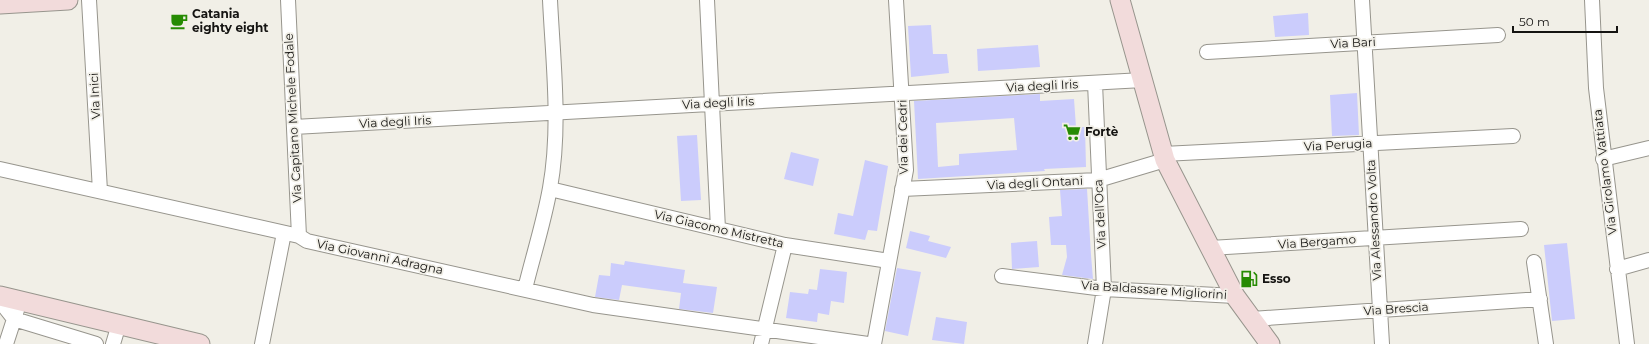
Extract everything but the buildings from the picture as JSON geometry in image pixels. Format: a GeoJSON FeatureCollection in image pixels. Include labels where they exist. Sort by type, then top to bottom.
{"type":"FeatureCollection","features":[{"type":"Feature","properties":{"kind":"main road"},"geometry":{"type":"LineString","coordinates":[[0,4],[68,0]]}},
{"type":"Feature","properties":{"kind":"main road"},"geometry":{"type":"LineString","coordinates":[[1120,0],[1164,157],[1235,296],[1252,319],[1266,342]]}},
{"type":"Feature","properties":{"kind":"main road"},"geometry":{"type":"LineString","coordinates":[[0,296],[200,344]]}},
{"type":"Feature","properties":{"kind":"street","name":"Via Inici"},"geometry":{"type":"LineString","coordinates":[[89,0],[100,191]]}},
{"type":"Feature","properties":{"kind":"street","name":"Via Capitano Michele Fodale"},"geometry":{"type":"LineString","coordinates":[[288,0],[299,236]]}},
{"type":"Feature","properties":{"kind":"street"},"geometry":{"type":"LineString","coordinates":[[525,289],[550,189],[555,149],[556,113],[550,0]]}},
{"type":"Feature","properties":{"kind":"street"},"geometry":{"type":"LineString","coordinates":[[707,0],[718,229]]}},
{"type":"Feature","properties":{"kind":"street","name":"Via dei Cedri"},"geometry":{"type":"LineString","coordinates":[[874,344],[906,170],[896,0]]}},
{"type":"Feature","properties":{"kind":"street","name":"Via Alessandro Volta"},"geometry":{"type":"LineString","coordinates":[[1362,0],[1382,344]]}},
{"type":"Feature","properties":{"kind":"street","name":"Via Girolamo Vattiata"},"geometry":{"type":"LineString","coordinates":[[1592,0],[1596,88],[1627,344]]}},
{"type":"Feature","properties":{"kind":"street","name":"Via Bari"},"geometry":{"type":"LineString","coordinates":[[1207,52],[1498,35]]}},
{"type":"Feature","properties":{"kind":"street","name":"Via degli Iris"},"geometry":{"type":"LineString","coordinates":[[294,128],[712,103],[1143,80]]}},
{"type":"Feature","properties":{"kind":"street","name":"Via dell'Oca"},"geometry":{"type":"LineString","coordinates":[[1094,83],[1104,289],[1095,344]]}},
{"type":"Feature","properties":{"kind":"street","name":"Via Perugia"},"geometry":{"type":"LineString","coordinates":[[1164,157],[1370,143],[1513,136]]}},
{"type":"Feature","properties":{"kind":"street"},"geometry":{"type":"LineString","coordinates":[[1604,158],[1649,148]]}},
{"type":"Feature","properties":{"kind":"street","name":"Via degli Ontani"},"geometry":{"type":"LineString","coordinates":[[902,189],[1098,180],[1164,157]]}},
{"type":"Feature","properties":{"kind":"street","name":"Via Giovanni Adragna"},"geometry":{"type":"LineString","coordinates":[[0,169],[284,232],[299,236],[307,241],[594,304],[765,329],[816,340],[868,344]]}},
{"type":"Feature","properties":{"kind":"street","name":"Via Giacomo Mistretta"},"geometry":{"type":"LineString","coordinates":[[550,189],[785,245],[889,261]]}},
{"type":"Feature","properties":{"kind":"street","name":"Via Bergamo"},"geometry":{"type":"LineString","coordinates":[[1210,248],[1520,229]]}},
{"type":"Feature","properties":{"kind":"street"},"geometry":{"type":"LineString","coordinates":[[262,344],[284,232]]}},
{"type":"Feature","properties":{"kind":"street"},"geometry":{"type":"LineString","coordinates":[[761,344],[785,245]]}},
{"type":"Feature","properties":{"kind":"street"},"geometry":{"type":"LineString","coordinates":[[1617,269],[1649,260]]}},
{"type":"Feature","properties":{"kind":"street"},"geometry":{"type":"LineString","coordinates":[[1534,262],[1546,344]]}},
{"type":"Feature","properties":{"kind":"street","name":"Via Baldassare Migliorini"},"geometry":{"type":"LineString","coordinates":[[1002,276],[1104,289],[1235,296]]}},
{"type":"Feature","properties":{"kind":"street","name":"Via Brescia"},"geometry":{"type":"LineString","coordinates":[[1252,319],[1540,299]]}},
{"type":"Feature","properties":{"kind":"street"},"geometry":{"type":"LineString","coordinates":[[0,301],[14,319],[96,344]]}},
{"type":"Feature","properties":{"kind":"street"},"geometry":{"type":"LineString","coordinates":[[6,344],[20,301]]}},
{"type":"Feature","properties":{"kind":"street"},"geometry":{"type":"LineString","coordinates":[[113,344],[119,324]]}},
{"type":"Feature","properties":{"kind":"place","name":"Catania eighty eight"},"geometry":{"type":"Point","coordinates":[179,21]}},
{"type":"Feature","properties":{"kind":"place","name":"Fortè"},"geometry":{"type":"Point","coordinates":[1072,132]}},
{"type":"Feature","properties":{"kind":"place","name":"Esso"},"geometry":{"type":"Point","coordinates":[1249,279]}}]}
